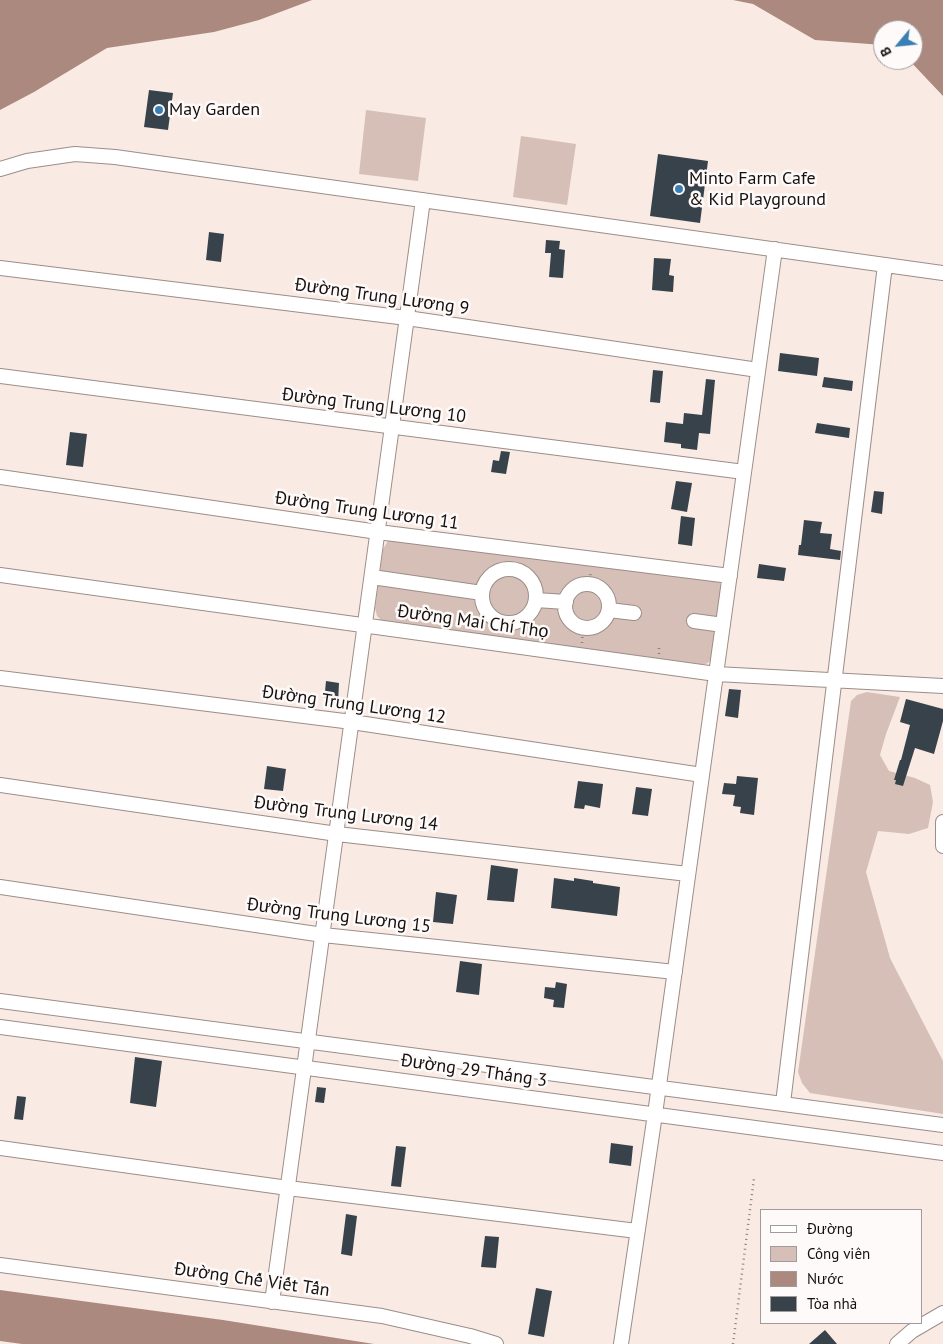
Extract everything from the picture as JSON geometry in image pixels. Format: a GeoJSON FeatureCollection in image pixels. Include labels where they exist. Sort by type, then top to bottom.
{"type":"FeatureCollection","features":[{"type":"Feature","properties":{"kind":"street"},"geometry":{"type":"LineString","coordinates":[[0,169],[27,161],[75,154],[115,157],[943,273]]}},
{"type":"Feature","properties":{"kind":"street"},"geometry":{"type":"LineString","coordinates":[[272,1302],[423,200]]}},
{"type":"Feature","properties":{"kind":"street"},"geometry":{"type":"LineString","coordinates":[[621,1344],[675,972],[775,249]]}},
{"type":"Feature","properties":{"kind":"street"},"geometry":{"type":"LineString","coordinates":[[783,1103],[836,680],[885,265]]}},
{"type":"Feature","properties":{"kind":"street","name":"Đường Trung Lương 9"},"geometry":{"type":"LineString","coordinates":[[0,268],[407,318],[758,370]]}},
{"type":"Feature","properties":{"kind":"street","name":"Đường Trung Lương 10"},"geometry":{"type":"LineString","coordinates":[[0,376],[744,472]]}},
{"type":"Feature","properties":{"kind":"street","name":"Đường Trung Lương 11"},"geometry":{"type":"LineString","coordinates":[[0,476],[378,532],[730,576]]}},
{"type":"Feature","properties":{"kind":"street"},"geometry":{"type":"LineString","coordinates":[[509,568],[517,569],[530,578],[537,592],[536,600],[530,614],[517,622],[509,623],[494,619],[488,614],[484,607],[482,592],[488,578],[494,572],[509,568]]}},
{"type":"Feature","properties":{"kind":"street","name":"Đường Mai Chí Thọ"},"geometry":{"type":"LineString","coordinates":[[0,576],[716,674],[943,686]]}},
{"type":"Feature","properties":{"kind":"street"},"geometry":{"type":"LineString","coordinates":[[372,577],[482,592]]}},
{"type":"Feature","properties":{"kind":"street"},"geometry":{"type":"LineString","coordinates":[[589,585],[597,587],[604,593],[608,601],[609,610],[599,625],[586,628],[577,626],[570,620],[566,611],[566,602],[569,594],[576,588],[589,585]]}},
{"type":"Feature","properties":{"kind":"street"},"geometry":{"type":"LineString","coordinates":[[536,600],[566,602]]}},
{"type":"Feature","properties":{"kind":"street"},"geometry":{"type":"LineString","coordinates":[[609,610],[634,613]]}},
{"type":"Feature","properties":{"kind":"street"},"geometry":{"type":"LineString","coordinates":[[694,621],[723,626]]}},
{"type":"Feature","properties":{"kind":"street","name":"Đường Trung Lương 12"},"geometry":{"type":"LineString","coordinates":[[0,678],[352,722],[702,775]]}},
{"type":"Feature","properties":{"kind":"street","name":"Đường Trung Lương 14"},"geometry":{"type":"LineString","coordinates":[[0,785],[337,834],[688,874]]}},
{"type":"Feature","properties":{"kind":"street"},"geometry":{"type":"LineString","coordinates":[[943,822],[943,846]]}},
{"type":"Feature","properties":{"kind":"street","name":"Đường Trung Lương 15"},"geometry":{"type":"LineString","coordinates":[[0,887],[323,935],[675,972]]}},
{"type":"Feature","properties":{"kind":"street","name":"Đường 29 Tháng 3"},"geometry":{"type":"LineString","coordinates":[[0,1001],[943,1125]]}},
{"type":"Feature","properties":{"kind":"street","name":"Đường 29 Tháng 3"},"geometry":{"type":"LineString","coordinates":[[0,1027],[943,1152]]}},
{"type":"Feature","properties":{"kind":"street"},"geometry":{"type":"LineString","coordinates":[[0,1148],[288,1188],[638,1231]]}},
{"type":"Feature","properties":{"kind":"street","name":"Đường Chế Viết Tấn"},"geometry":{"type":"LineString","coordinates":[[0,1266],[382,1316],[470,1336],[496,1344]]}},
{"type":"Feature","properties":{"kind":"street"},"geometry":{"type":"LineString","coordinates":[[901,1342],[912,1331],[943,1313]]}},
{"type":"Feature","properties":{"kind":"path"},"geometry":{"type":"LineString","coordinates":[[733,1344],[754,1178]]}},
{"type":"Feature","properties":{"kind":"green space"},"geometry":{"type":"Polygon","coordinates":[[[366,110],[426,118],[418,181],[359,174],[366,110]]]}},
{"type":"Feature","properties":{"kind":"green space"},"geometry":{"type":"Polygon","coordinates":[[[521,136],[576,144],[567,205],[513,197],[521,136]]]}},
{"type":"Feature","properties":{"kind":"green space"},"geometry":{"type":"Polygon","coordinates":[[[389,539],[710,579],[720,583],[723,592],[712,660],[706,664],[700,664],[382,621],[377,616],[375,608],[383,549],[389,539]]]}},
{"type":"Feature","properties":{"kind":"green space"},"geometry":{"type":"Polygon","coordinates":[[[867,692],[900,697],[880,755],[889,771],[915,778],[930,785],[933,802],[928,828],[909,834],[878,831],[866,872],[890,958],[943,1061],[943,1114],[810,1093],[802,1083],[798,1072],[851,701],[857,695],[867,692]]]}},
{"type":"Feature","properties":{"kind":"water"},"geometry":{"type":"Polygon","coordinates":[[[0,0],[312,0],[259,20],[214,32],[107,48],[0,110],[0,0]]]}},
{"type":"Feature","properties":{"kind":"water"},"geometry":{"type":"Polygon","coordinates":[[[733,0],[943,0],[943,96],[918,70],[923,70],[923,20],[873,20],[873,44],[815,40],[753,4],[733,0]]]}},
{"type":"Feature","properties":{"kind":"water"},"geometry":{"type":"Polygon","coordinates":[[[0,1290],[223,1320],[374,1344],[22,1344],[0,1341],[0,1290]]]}},
{"type":"Feature","properties":{"kind":"building","name":"May Garden"},"geometry":{"type":"Polygon","coordinates":[[[149,90],[173,93],[168,130],[144,127],[149,90]]]}},
{"type":"Feature","properties":{"kind":"building","name":"Minto Farm Cafe & Kid Playground"},"geometry":{"type":"Polygon","coordinates":[[[658,154],[708,161],[700,223],[650,216],[658,154]]]}},
{"type":"Feature","properties":{"kind":"building"},"geometry":{"type":"Polygon","coordinates":[[[209,232],[224,234],[221,262],[206,260],[209,232]]]}},
{"type":"Feature","properties":{"kind":"building"},"geometry":{"type":"Polygon","coordinates":[[[546,240],[560,241],[559,249],[565,250],[563,278],[549,277],[551,253],[545,253],[546,240]]]}},
{"type":"Feature","properties":{"kind":"building"},"geometry":{"type":"Polygon","coordinates":[[[654,258],[671,259],[669,275],[674,276],[673,292],[652,290],[654,258]]]}},
{"type":"Feature","properties":{"kind":"building"},"geometry":{"type":"Polygon","coordinates":[[[780,353],[819,358],[817,376],[778,371],[780,353]]]}},
{"type":"Feature","properties":{"kind":"building"},"geometry":{"type":"Polygon","coordinates":[[[653,370],[663,371],[660,403],[650,402],[653,370]]]}},
{"type":"Feature","properties":{"kind":"building"},"geometry":{"type":"Polygon","coordinates":[[[824,377],[853,381],[852,391],[822,387],[824,377]]]}},
{"type":"Feature","properties":{"kind":"building"},"geometry":{"type":"Polygon","coordinates":[[[706,379],[715,380],[710,434],[699,433],[697,450],[681,448],[681,444],[664,442],[666,422],[683,424],[684,413],[702,415],[706,379]]]}},
{"type":"Feature","properties":{"kind":"building"},"geometry":{"type":"Polygon","coordinates":[[[817,423],[850,428],[849,438],[815,433],[817,423]]]}},
{"type":"Feature","properties":{"kind":"building"},"geometry":{"type":"Polygon","coordinates":[[[70,432],[87,434],[83,467],[66,465],[70,432]]]}},
{"type":"Feature","properties":{"kind":"building"},"geometry":{"type":"Polygon","coordinates":[[[501,451],[510,452],[506,474],[491,472],[493,460],[499,461],[501,451]]]}},
{"type":"Feature","properties":{"kind":"building"},"geometry":{"type":"Polygon","coordinates":[[[676,481],[692,483],[687,512],[671,509],[676,481]]]}},
{"type":"Feature","properties":{"kind":"building"},"geometry":{"type":"Polygon","coordinates":[[[874,491],[884,492],[882,514],[871,512],[874,491]]]}},
{"type":"Feature","properties":{"kind":"building"},"geometry":{"type":"Polygon","coordinates":[[[681,516],[695,518],[692,546],[678,544],[681,516]]]}},
{"type":"Feature","properties":{"kind":"building"},"geometry":{"type":"Polygon","coordinates":[[[804,520],[822,522],[820,533],[832,534],[830,549],[841,551],[840,560],[798,555],[804,520]]]}},
{"type":"Feature","properties":{"kind":"building"},"geometry":{"type":"Polygon","coordinates":[[[759,564],[786,568],[784,581],[757,578],[759,564]]]}},
{"type":"Feature","properties":{"kind":"building"},"geometry":{"type":"Polygon","coordinates":[[[326,681],[339,683],[338,703],[324,702],[326,681]]]}},
{"type":"Feature","properties":{"kind":"building"},"geometry":{"type":"Polygon","coordinates":[[[729,689],[741,690],[738,718],[725,716],[729,689]]]}},
{"type":"Feature","properties":{"kind":"building"},"geometry":{"type":"Polygon","coordinates":[[[906,699],[943,709],[943,721],[934,754],[915,748],[903,786],[895,784],[896,780],[894,780],[910,725],[900,722],[906,699]]]}},
{"type":"Feature","properties":{"kind":"building"},"geometry":{"type":"Polygon","coordinates":[[[267,766],[286,769],[283,791],[264,789],[267,766]]]}},
{"type":"Feature","properties":{"kind":"building"},"geometry":{"type":"Polygon","coordinates":[[[737,776],[758,778],[754,815],[740,813],[741,807],[733,806],[735,795],[722,794],[724,783],[736,784],[737,776]]]}},
{"type":"Feature","properties":{"kind":"building"},"geometry":{"type":"Polygon","coordinates":[[[578,781],[603,784],[600,808],[585,805],[584,809],[574,808],[578,781]]]}},
{"type":"Feature","properties":{"kind":"building"},"geometry":{"type":"Polygon","coordinates":[[[636,787],[652,789],[648,816],[632,814],[636,787]]]}},
{"type":"Feature","properties":{"kind":"building"},"geometry":{"type":"Polygon","coordinates":[[[491,865],[518,869],[514,902],[487,900],[491,865]]]}},
{"type":"Feature","properties":{"kind":"building"},"geometry":{"type":"Polygon","coordinates":[[[554,878],[574,881],[574,878],[620,887],[617,916],[551,908],[554,878]]]}},
{"type":"Feature","properties":{"kind":"building"},"geometry":{"type":"Polygon","coordinates":[[[436,892],[457,895],[453,924],[433,922],[436,892]]]}},
{"type":"Feature","properties":{"kind":"building"},"geometry":{"type":"Polygon","coordinates":[[[460,961],[482,964],[479,995],[456,992],[460,961]]]}},
{"type":"Feature","properties":{"kind":"building"},"geometry":{"type":"Polygon","coordinates":[[[556,982],[567,984],[564,1008],[553,1007],[554,1000],[544,998],[545,987],[555,988],[556,982]]]}},
{"type":"Feature","properties":{"kind":"building"},"geometry":{"type":"Polygon","coordinates":[[[135,1057],[162,1061],[156,1107],[130,1103],[135,1057]]]}},
{"type":"Feature","properties":{"kind":"building"},"geometry":{"type":"Polygon","coordinates":[[[317,1087],[326,1088],[324,1103],[315,1102],[317,1087]]]}},
{"type":"Feature","properties":{"kind":"building"},"geometry":{"type":"Polygon","coordinates":[[[17,1096],[26,1097],[23,1120],[14,1119],[17,1096]]]}},
{"type":"Feature","properties":{"kind":"building"},"geometry":{"type":"Polygon","coordinates":[[[611,1143],[633,1146],[631,1166],[609,1163],[611,1143]]]}},
{"type":"Feature","properties":{"kind":"building"},"geometry":{"type":"Polygon","coordinates":[[[396,1146],[406,1147],[401,1187],[391,1186],[396,1146]]]}},
{"type":"Feature","properties":{"kind":"building"},"geometry":{"type":"Polygon","coordinates":[[[346,1214],[357,1216],[352,1256],[341,1254],[346,1214]]]}},
{"type":"Feature","properties":{"kind":"building"},"geometry":{"type":"Polygon","coordinates":[[[485,1236],[499,1237],[496,1268],[481,1267],[485,1236]]]}},
{"type":"Feature","properties":{"kind":"building"},"geometry":{"type":"Polygon","coordinates":[[[536,1288],[552,1291],[544,1337],[528,1334],[536,1288]]]}},
{"type":"Feature","properties":{"kind":"building"},"geometry":{"type":"Polygon","coordinates":[[[825,1330],[837,1344],[809,1344],[825,1330]]]}},
{"type":"Feature","properties":{"kind":"place","name":"May Garden"},"geometry":{"type":"Point","coordinates":[159,110]}},
{"type":"Feature","properties":{"kind":"place","name":"Minto Farm Cafe & Kid Playground"},"geometry":{"type":"Point","coordinates":[679,189]}}]}
